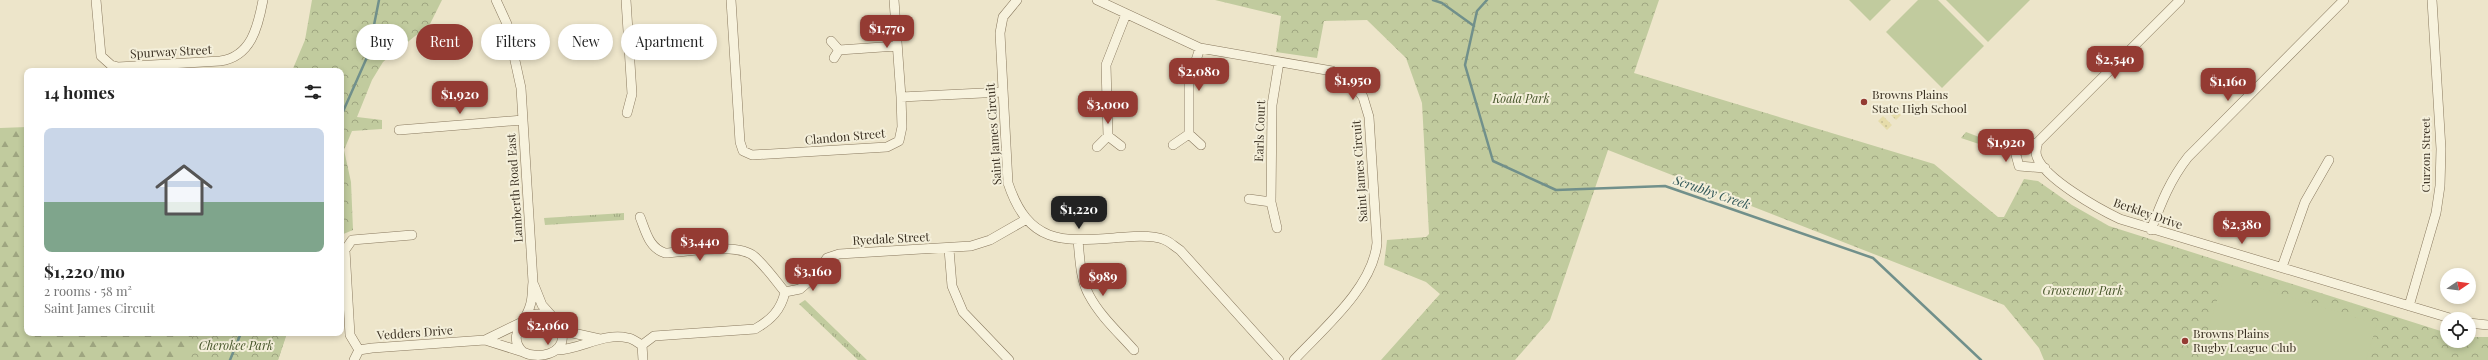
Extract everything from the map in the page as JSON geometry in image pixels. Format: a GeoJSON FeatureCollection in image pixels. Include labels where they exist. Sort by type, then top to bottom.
{"type":"FeatureCollection","features":[{"type":"Feature","properties":{"kind":"street","name":"Spurway Street"},"geometry":{"type":"LineString","coordinates":[[96,0],[99,49],[105,61],[118,67],[170,68],[229,60],[240,55],[251,42],[263,0]]}},
{"type":"Feature","properties":{"kind":"street","name":"Lamberth Road East"},"geometry":{"type":"LineString","coordinates":[[496,0],[506,24],[515,53],[521,88],[533,282],[531,306],[523,320]]}},
{"type":"Feature","properties":{"kind":"street"},"geometry":{"type":"LineString","coordinates":[[626,0],[632,94],[627,113]]}},
{"type":"Feature","properties":{"kind":"street","name":"Clandon Street"},"geometry":{"type":"LineString","coordinates":[[731,0],[740,142],[743,151],[752,156],[887,147],[899,141],[902,127],[901,97]]}},
{"type":"Feature","properties":{"kind":"street"},"geometry":{"type":"LineString","coordinates":[[894,0],[901,97],[1003,92]]}},
{"type":"Feature","properties":{"kind":"street","name":"Saint James Circuit"},"geometry":{"type":"LineString","coordinates":[[1017,0],[1003,18],[1000,33],[1008,183],[1015,204],[1025,220],[1052,237],[1078,241],[1146,236],[1164,240],[1180,250],[1279,360]]}},
{"type":"Feature","properties":{"kind":"street","name":"Saint James Circuit"},"geometry":{"type":"LineString","coordinates":[[1097,0],[1200,48],[1332,71],[1352,82],[1363,98],[1369,118],[1377,243],[1376,258],[1363,284],[1294,360]]}},
{"type":"Feature","properties":{"kind":"street"},"geometry":{"type":"LineString","coordinates":[[2045,168],[2019,166],[2016,161],[2017,152],[2038,142],[2180,0]]}},
{"type":"Feature","properties":{"kind":"street"},"geometry":{"type":"LineString","coordinates":[[2151,230],[2168,186],[2188,157],[2344,0]]}},
{"type":"Feature","properties":{"kind":"street","name":"Curzon Street"},"geometry":{"type":"LineString","coordinates":[[2409,306],[2436,213],[2440,186],[2441,149],[2432,0]]}},
{"type":"Feature","properties":{"kind":"street"},"geometry":{"type":"LineString","coordinates":[[1097,147],[1108,136],[1106,65],[1126,14]]}},
{"type":"Feature","properties":{"kind":"street"},"geometry":{"type":"LineString","coordinates":[[831,41],[839,50]]}},
{"type":"Feature","properties":{"kind":"street"},"geometry":{"type":"LineString","coordinates":[[839,50],[897,46]]}},
{"type":"Feature","properties":{"kind":"street"},"geometry":{"type":"LineString","coordinates":[[1200,48],[1189,82],[1189,134],[1200,145]]}},
{"type":"Feature","properties":{"kind":"street"},"geometry":{"type":"LineString","coordinates":[[834,58],[839,50]]}},
{"type":"Feature","properties":{"kind":"street","name":"Earls Court"},"geometry":{"type":"LineString","coordinates":[[1277,228],[1271,202],[1272,105],[1279,62]]}},
{"type":"Feature","properties":{"kind":"street"},"geometry":{"type":"LineString","coordinates":[[399,130],[523,120]]}},
{"type":"Feature","properties":{"kind":"street"},"geometry":{"type":"LineString","coordinates":[[1173,145],[1189,134]]}},
{"type":"Feature","properties":{"kind":"street"},"geometry":{"type":"LineString","coordinates":[[1108,136],[1121,146]]}},
{"type":"Feature","properties":{"kind":"street","name":"Berkley Drive"},"geometry":{"type":"LineString","coordinates":[[2038,142],[2036,156],[2045,168],[2066,187],[2093,206],[2120,219],[2151,230],[2282,267],[2440,315]]}},
{"type":"Feature","properties":{"kind":"street"},"geometry":{"type":"LineString","coordinates":[[2282,267],[2305,202],[2329,160]]}},
{"type":"Feature","properties":{"kind":"street"},"geometry":{"type":"LineString","coordinates":[[1250,199],[1271,202]]}},
{"type":"Feature","properties":{"kind":"street"},"geometry":{"type":"LineString","coordinates":[[640,217],[652,246],[658,251],[665,253],[734,249],[745,251],[755,256],[785,292],[782,305],[768,322],[755,329],[654,336],[642,345]]}},
{"type":"Feature","properties":{"kind":"street","name":"Ryedale Street"},"geometry":{"type":"LineString","coordinates":[[785,292],[800,289],[815,276],[827,258],[839,254],[949,249],[971,246],[990,240],[1025,220]]}},
{"type":"Feature","properties":{"kind":"street"},"geometry":{"type":"LineString","coordinates":[[354,360],[359,350],[350,335],[345,250],[352,240],[412,235]]}},
{"type":"Feature","properties":{"kind":"street"},"geometry":{"type":"LineString","coordinates":[[1078,241],[1083,279],[1088,294],[1096,306],[1134,350]]}},
{"type":"Feature","properties":{"kind":"street"},"geometry":{"type":"LineString","coordinates":[[949,249],[952,286],[963,312],[1009,360]]}},
{"type":"Feature","properties":{"kind":"street","name":"Lamberth Road East"},"geometry":{"type":"LineString","coordinates":[[533,282],[542,304],[555,319]]}},
{"type":"Feature","properties":{"kind":"street"},"geometry":{"type":"LineString","coordinates":[[600,339],[543,359],[528,356],[516,338],[523,320],[537,313],[555,319],[573,333],[600,339],[628,338],[642,345]]}},
{"type":"Feature","properties":{"kind":"street"},"geometry":{"type":"LineString","coordinates":[[555,319],[563,335],[555,355]]}},
{"type":"Feature","properties":{"kind":"street","name":"Vedders Drive"},"geometry":{"type":"LineString","coordinates":[[359,350],[485,340],[523,320]]}},
{"type":"Feature","properties":{"kind":"street"},"geometry":{"type":"LineString","coordinates":[[2476,324],[2488,326]]}},
{"type":"Feature","properties":{"kind":"street","name":"Vedders Drive"},"geometry":{"type":"LineString","coordinates":[[485,340],[528,356]]}},
{"type":"Feature","properties":{"kind":"street"},"geometry":{"type":"LineString","coordinates":[[642,345],[643,360]]}},
{"type":"Feature","properties":{"kind":"green space"},"geometry":{"type":"Polygon","coordinates":[[[312,0],[442,0],[430,24],[416,24],[416,35],[408,42],[408,24],[356,24],[356,60],[385,60],[372,80],[357,117],[382,120],[382,129],[352,131],[344,150],[344,68],[293,68],[305,40],[312,0]]]}},
{"type":"Feature","properties":{"kind":"green space"},"geometry":{"type":"Polygon","coordinates":[[[1215,0],[1659,0],[1634,73],[1934,164],[1998,217],[2004,217],[2024,179],[2038,181],[2072,205],[2109,226],[2440,331],[2440,348],[2476,348],[2476,337],[2488,337],[2488,360],[2044,360],[2039,348],[2004,305],[1608,150],[1550,320],[1515,360],[1381,360],[1440,294],[1426,282],[1384,265],[1387,240],[1426,237],[1429,234],[1422,103],[1406,58],[1367,20],[1324,21],[1317,58],[1276,52],[1281,16],[1215,0]]]}},
{"type":"Feature","properties":{"kind":"green space"},"geometry":{"type":"Polygon","coordinates":[[[1849,0],[1891,0],[1870,21],[1849,0]]]}},
{"type":"Feature","properties":{"kind":"green space"},"geometry":{"type":"Polygon","coordinates":[[[1918,0],[1938,0],[1984,46],[1942,88],[1886,32],[1918,0]]]}},
{"type":"Feature","properties":{"kind":"green space"},"geometry":{"type":"Polygon","coordinates":[[[1946,0],[2030,0],[1988,42],[1946,0]]]}},
{"type":"Feature","properties":{"kind":"green space"},"geometry":{"type":"Polygon","coordinates":[[[24,127],[24,336],[286,336],[278,360],[0,360],[0,128],[24,127]]]}},
{"type":"Feature","properties":{"kind":"green space"},"geometry":{"type":"Polygon","coordinates":[[[1966,132],[2008,148],[2006,153],[1961,138],[1966,132]]]}},
{"type":"Feature","properties":{"kind":"green space"},"geometry":{"type":"Polygon","coordinates":[[[344,150],[351,182],[353,230],[344,234],[344,150]]]}},
{"type":"Feature","properties":{"kind":"green space"},"geometry":{"type":"Polygon","coordinates":[[[624,213],[624,220],[545,225],[544,218],[624,213]]]}},
{"type":"Feature","properties":{"kind":"green space"},"geometry":{"type":"Polygon","coordinates":[[[2224,277],[2377,324],[2366,360],[2199,360],[2224,277]]]}},
{"type":"Feature","properties":{"kind":"green space"},"geometry":{"type":"Polygon","coordinates":[[[805,300],[867,360],[858,360],[799,304],[805,300]]]}},
{"type":"Feature","properties":{"kind":"green space","name":"Cherokee Park"},"geometry":{"type":"Polygon","coordinates":[[[192,336],[286,336],[278,360],[187,360],[192,336]]]}},
{"type":"Feature","properties":{"kind":"sand"},"geometry":{"type":"Polygon","coordinates":[[[1892,106],[1901,115],[1896,120],[1887,111],[1892,106]]]}},
{"type":"Feature","properties":{"kind":"sand"},"geometry":{"type":"Polygon","coordinates":[[[1883,116],[1892,125],[1887,130],[1878,121],[1883,116]]]}},
{"type":"Feature","properties":{"kind":"waterway"},"geometry":{"type":"LineString","coordinates":[[344,109],[368,55],[379,0]]}},
{"type":"Feature","properties":{"kind":"waterway"},"geometry":{"type":"LineString","coordinates":[[1433,0],[1442,3],[1474,26]]}},
{"type":"Feature","properties":{"kind":"waterway","name":"Scrubby Creek"},"geometry":{"type":"LineString","coordinates":[[1487,0],[1477,11],[1465,65],[1493,161],[1556,190],[1665,186],[1873,258],[1981,360]]}},
{"type":"Feature","properties":{"kind":"waterway"},"geometry":{"type":"LineString","coordinates":[[230,360],[240,336]]}},
{"type":"Feature","properties":{"kind":"place","name":"Browns Plains State High School"},"geometry":{"type":"Point","coordinates":[1864,102]}},
{"type":"Feature","properties":{"kind":"place","name":"Browns Plains Rugby League Club"},"geometry":{"type":"Point","coordinates":[2185,341]}},
{"type":"Feature","properties":{"kind":"park label","name":"Koala Park"},"geometry":{"type":"Point","coordinates":[1521,99]}},
{"type":"Feature","properties":{"kind":"park label","name":"Grosvenor Park"},"geometry":{"type":"Point","coordinates":[2083,291]}}]}
